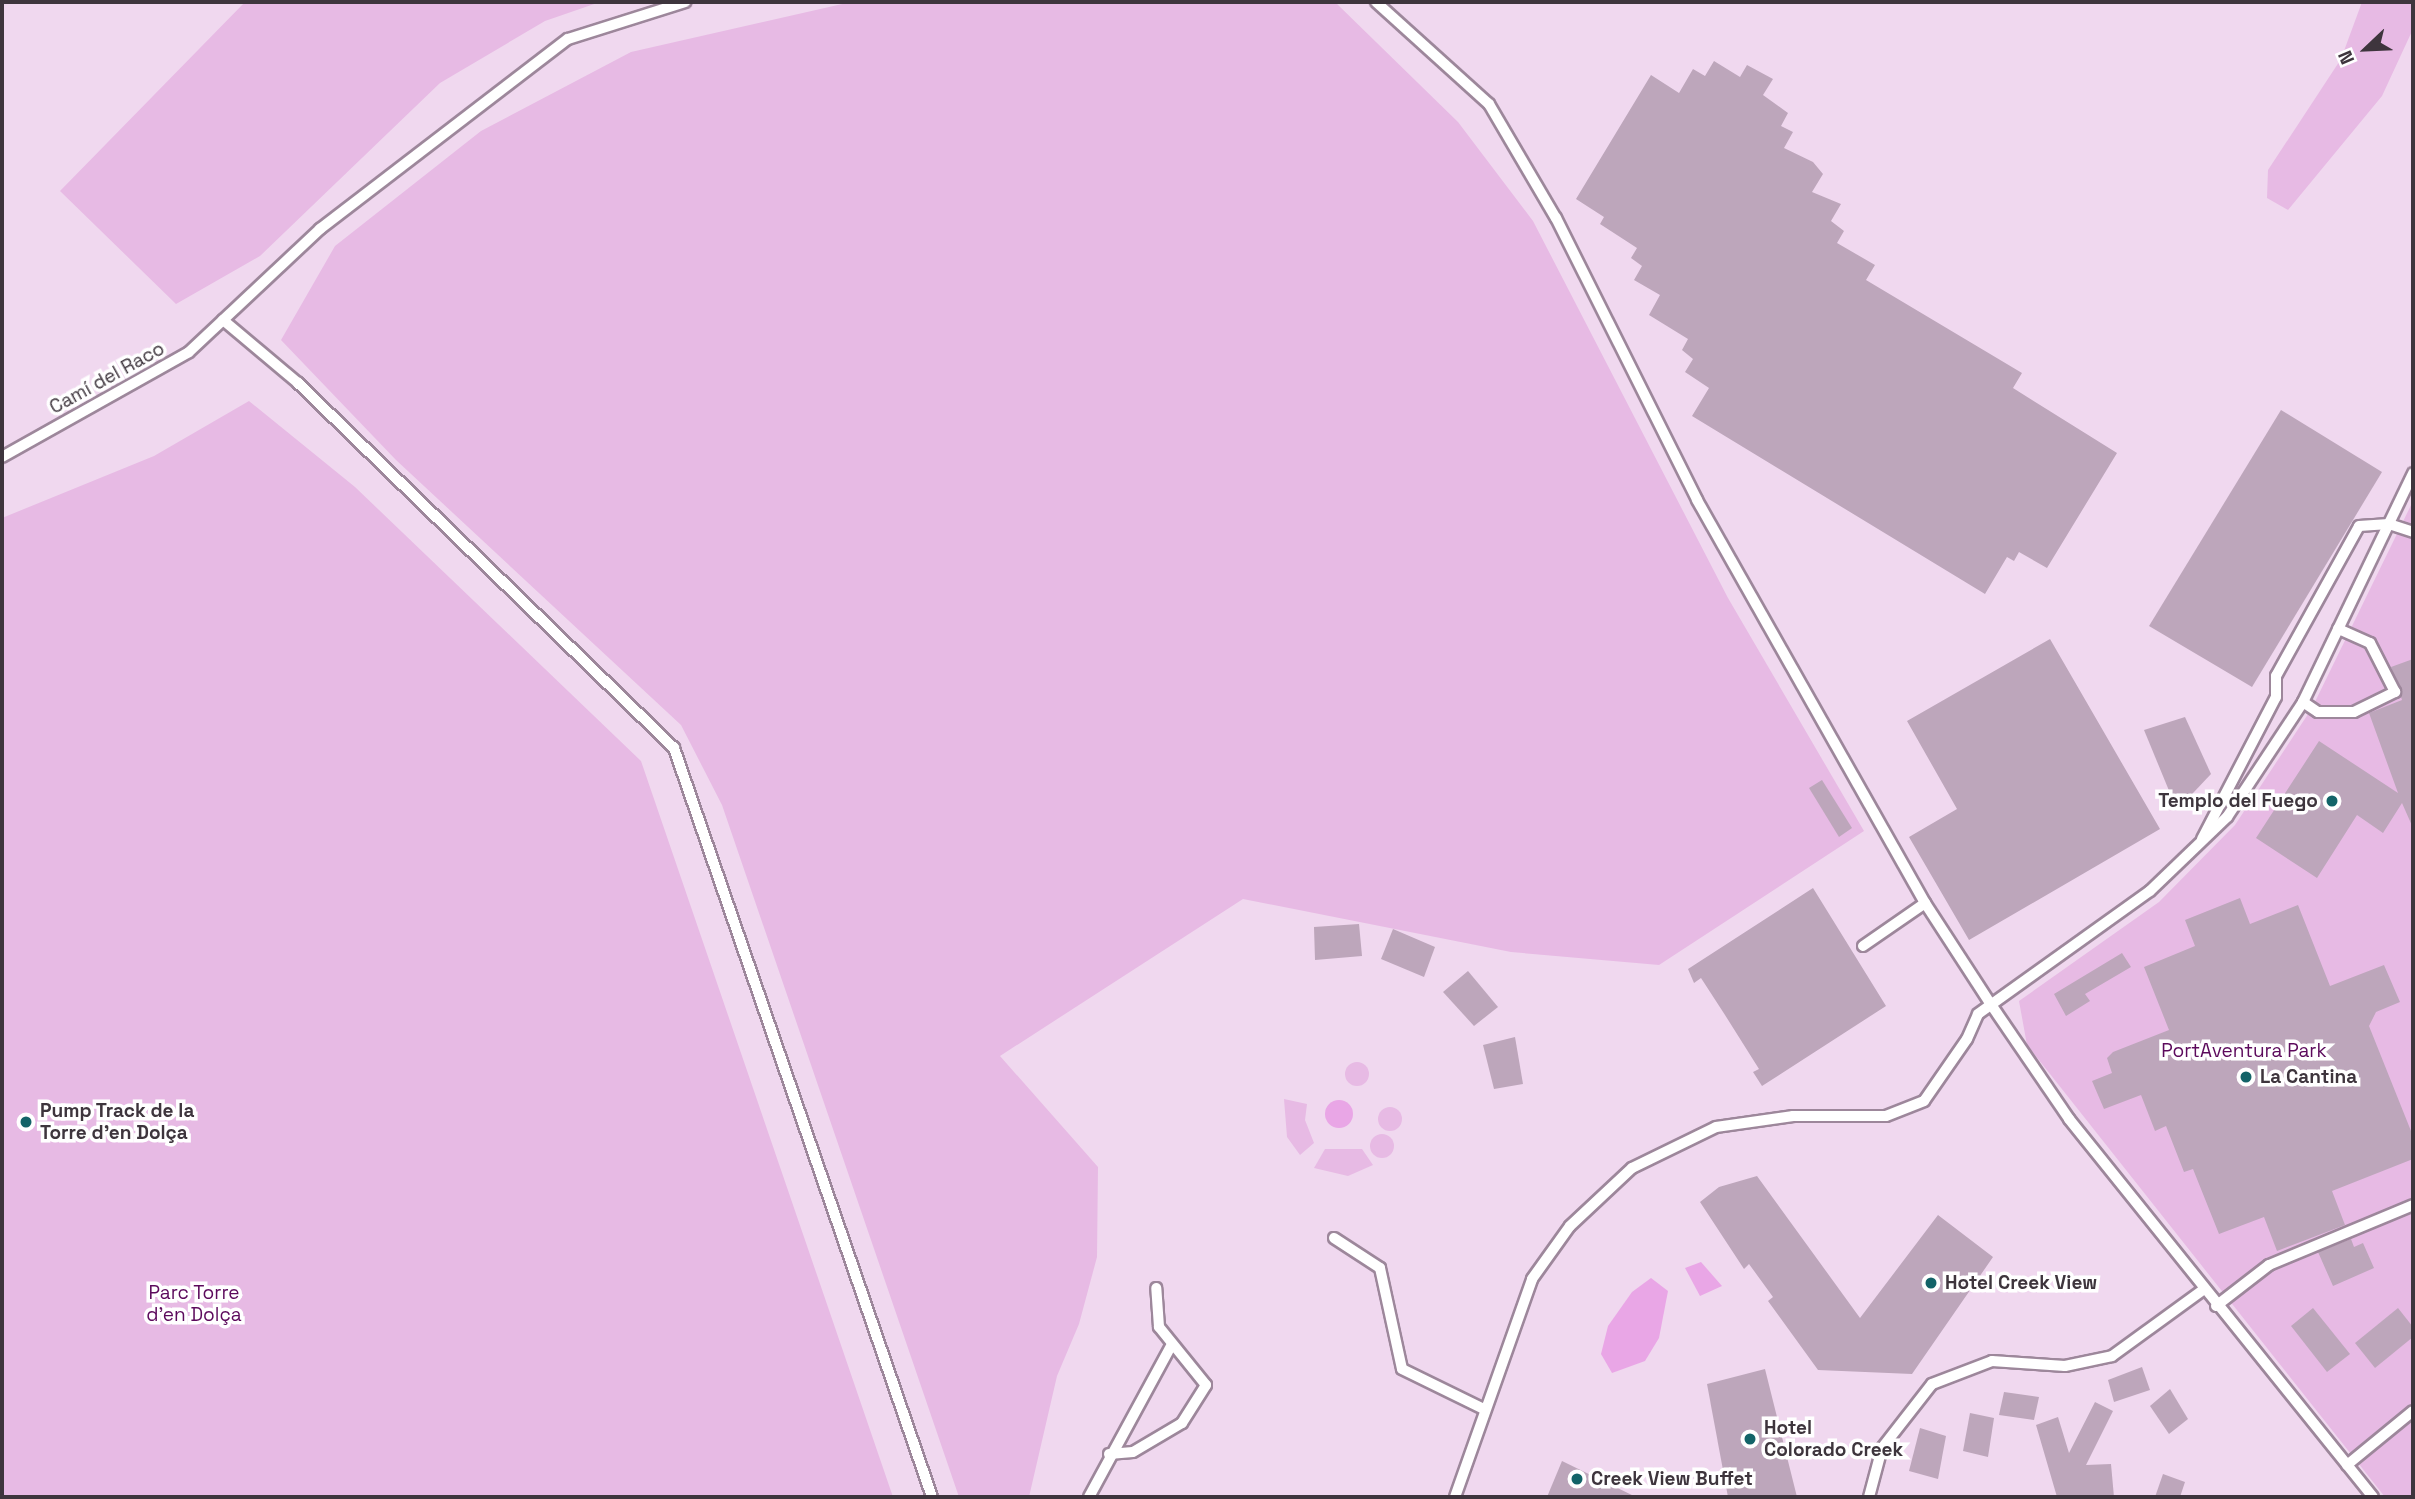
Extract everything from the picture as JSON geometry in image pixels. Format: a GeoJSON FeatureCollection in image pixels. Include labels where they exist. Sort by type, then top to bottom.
{"type":"FeatureCollection","features":[{"type":"Feature","properties":{"kind":"lane","name":"Camí del Raco"},"geometry":{"type":"LineString","coordinates":[[2,457],[189,352],[320,229],[568,39],[685,2]]}},
{"type":"Feature","properties":{"kind":"lane"},"geometry":{"type":"LineString","coordinates":[[1376,2],[1489,104],[1556,218],[1698,500],[1925,903],[1990,1003],[2069,1119],[2203,1290],[2373,1497]]}},
{"type":"Feature","properties":{"kind":"lane"},"geometry":{"type":"LineString","coordinates":[[223,320],[298,383],[674,748],[932,1497]]}},
{"type":"Feature","properties":{"kind":"lane"},"geometry":{"type":"LineString","coordinates":[[1455,1497],[1532,1279],[1570,1226],[1632,1167],[1716,1127],[1793,1116],[1886,1116],[1924,1101],[1990,1003],[2110,921],[2199,846],[2261,769],[2303,702],[2413,473]]}},
{"type":"Feature","properties":{"kind":"lane"},"geometry":{"type":"LineString","coordinates":[[2199,846],[2216,803],[2276,697],[2276,676],[2359,526],[2389,524],[2413,532]]}},
{"type":"Feature","properties":{"kind":"lane"},"geometry":{"type":"LineString","coordinates":[[2303,702],[2318,712],[2354,712],[2395,692],[2370,643],[2338,629]]}},
{"type":"Feature","properties":{"kind":"lane"},"geometry":{"type":"LineString","coordinates":[[1863,946],[1925,903]]}},
{"type":"Feature","properties":{"kind":"lane"},"geometry":{"type":"LineString","coordinates":[[2216,1306],[2269,1265],[2413,1205]]}},
{"type":"Feature","properties":{"kind":"lane"},"geometry":{"type":"LineString","coordinates":[[1334,1238],[1380,1268],[1402,1369],[1484,1409]]}},
{"type":"Feature","properties":{"kind":"lane"},"geometry":{"type":"LineString","coordinates":[[1110,1454],[1133,1452],[1182,1423],[1206,1385],[1171,1346],[1159,1327],[1156,1288]]}},
{"type":"Feature","properties":{"kind":"lane"},"geometry":{"type":"LineString","coordinates":[[1869,1497],[1884,1444],[1932,1384],[1992,1361],[2065,1366],[2112,1356],[2203,1290]]}},
{"type":"Feature","properties":{"kind":"lane"},"geometry":{"type":"LineString","coordinates":[[1089,1497],[1171,1346]]}},
{"type":"Feature","properties":{"kind":"lane"},"geometry":{"type":"LineString","coordinates":[[2347,1465],[2413,1411]]}},
{"type":"Feature","properties":{"kind":"green space"},"geometry":{"type":"Polygon","coordinates":[[[245,2],[600,2],[545,21],[440,83],[260,256],[176,304],[60,191],[245,2]]]}},
{"type":"Feature","properties":{"kind":"green space"},"geometry":{"type":"Polygon","coordinates":[[[851,2],[1335,2],[1458,122],[1533,221],[1728,598],[1864,831],[1659,965],[1511,952],[1243,899],[1000,1056],[1098,1167],[1097,1257],[1079,1324],[1057,1376],[1029,1497],[959,1497],[722,805],[681,725],[396,460],[281,340],[335,246],[481,131],[631,52],[851,2]]]}},
{"type":"Feature","properties":{"kind":"green space"},"geometry":{"type":"Polygon","coordinates":[[[2362,2],[2413,2],[2413,29],[2382,96],[2288,210],[2267,198],[2268,170],[2341,59],[2362,2]]]}},
{"type":"Feature","properties":{"kind":"green space","name":"Parc Torre d'en Dolça"},"geometry":{"type":"Polygon","coordinates":[[[249,401],[355,487],[641,761],[893,1497],[2,1497],[2,518],[154,456],[249,401]]]}},
{"type":"Feature","properties":{"kind":"green space","name":"PortAventura Park"},"geometry":{"type":"Polygon","coordinates":[[[2413,501],[2413,1497],[2385,1497],[2027,1045],[2019,1001],[2159,902],[2235,825],[2312,708],[2413,501]]]}},
{"type":"Feature","properties":{"kind":"green space"},"geometry":{"type":"Polygon","coordinates":[[[1357,1062],[1368,1069],[1369,1074],[1362,1085],[1357,1086],[1346,1079],[1345,1074],[1352,1063],[1357,1062]]]}},
{"type":"Feature","properties":{"kind":"green space"},"geometry":{"type":"Polygon","coordinates":[[[1284,1099],[1307,1104],[1305,1120],[1314,1143],[1300,1155],[1287,1137],[1284,1099]]]}},
{"type":"Feature","properties":{"kind":"green space"},"geometry":{"type":"Polygon","coordinates":[[[1390,1107],[1401,1114],[1402,1119],[1395,1130],[1390,1131],[1379,1124],[1378,1119],[1385,1108],[1390,1107]]]}},
{"type":"Feature","properties":{"kind":"green space"},"geometry":{"type":"Polygon","coordinates":[[[1382,1134],[1390,1138],[1394,1146],[1390,1154],[1382,1158],[1374,1154],[1370,1146],[1374,1138],[1382,1134]]]}},
{"type":"Feature","properties":{"kind":"green space"},"geometry":{"type":"Polygon","coordinates":[[[1325,1149],[1362,1149],[1373,1165],[1348,1176],[1314,1168],[1325,1149]]]}},
{"type":"Feature","properties":{"kind":"shaded area"},"geometry":{"type":"Polygon","coordinates":[[[1339,1100],[1349,1104],[1353,1114],[1349,1124],[1339,1128],[1329,1124],[1325,1114],[1329,1104],[1339,1100]]]}},
{"type":"Feature","properties":{"kind":"shaded area"},"geometry":{"type":"Polygon","coordinates":[[[1701,1262],[1722,1286],[1700,1296],[1685,1268],[1701,1262]]]}},
{"type":"Feature","properties":{"kind":"shaded area"},"geometry":{"type":"Polygon","coordinates":[[[1651,1278],[1668,1291],[1659,1338],[1645,1361],[1612,1373],[1601,1354],[1608,1326],[1632,1292],[1651,1278]]]}},
{"type":"Feature","properties":{"kind":"building"},"geometry":{"type":"Polygon","coordinates":[[[1714,61],[1740,77],[1747,65],[1773,79],[1763,95],[1788,113],[1781,126],[1793,132],[1784,148],[1813,162],[1823,174],[1812,192],[1841,204],[1831,221],[1844,231],[1837,243],[1875,265],[1866,280],[2022,373],[2013,388],[2117,453],[2047,568],[2019,552],[2014,561],[2007,557],[1985,594],[1692,416],[1709,388],[1685,372],[1693,359],[1682,350],[1688,339],[1649,315],[1660,295],[1634,280],[1642,266],[1631,258],[1637,248],[1600,224],[1604,217],[1576,199],[1651,75],[1679,93],[1693,69],[1705,76],[1714,61]]]}},
{"type":"Feature","properties":{"kind":"building"},"geometry":{"type":"Polygon","coordinates":[[[2281,410],[2382,472],[2252,687],[2149,626],[2281,410]]]}},
{"type":"Feature","properties":{"kind":"building"},"geometry":{"type":"Polygon","coordinates":[[[2050,639],[2160,829],[1969,940],[1909,837],[1957,809],[1907,721],[2050,639]]]}},
{"type":"Feature","properties":{"kind":"building","name":"Templo del Fuego"},"geometry":{"type":"Polygon","coordinates":[[[2413,659],[2413,828],[2402,803],[2383,833],[2357,815],[2317,878],[2256,838],[2319,741],[2398,793],[2369,713],[2402,700],[2391,667],[2413,659]]]}},
{"type":"Feature","properties":{"kind":"building"},"geometry":{"type":"Polygon","coordinates":[[[2185,717],[2211,774],[2177,810],[2144,730],[2185,717]]]}},
{"type":"Feature","properties":{"kind":"building"},"geometry":{"type":"Polygon","coordinates":[[[1822,780],[1852,828],[1839,837],[1809,788],[1822,780]]]}},
{"type":"Feature","properties":{"kind":"building"},"geometry":{"type":"Polygon","coordinates":[[[1813,888],[1886,1006],[1762,1086],[1753,1072],[1759,1069],[1725,1015],[1701,978],[1694,983],[1688,969],[1813,888]]]}},
{"type":"Feature","properties":{"kind":"building","name":"La Cantina"},"geometry":{"type":"Polygon","coordinates":[[[2240,898],[2250,924],[2298,905],[2330,986],[2384,965],[2400,1002],[2376,1012],[2369,1026],[2413,1136],[2413,1159],[2332,1191],[2345,1225],[2277,1251],[2264,1217],[2219,1234],[2193,1169],[2184,1172],[2166,1126],[2155,1131],[2141,1095],[2104,1109],[2092,1081],[2112,1073],[2107,1058],[2113,1052],[2169,1030],[2144,967],[2195,946],[2185,920],[2240,898]]]}},
{"type":"Feature","properties":{"kind":"building"},"geometry":{"type":"Polygon","coordinates":[[[1359,924],[1362,956],[1315,960],[1314,927],[1359,924]]]}},
{"type":"Feature","properties":{"kind":"building"},"geometry":{"type":"Polygon","coordinates":[[[1393,929],[1435,947],[1424,977],[1381,959],[1393,929]]]}},
{"type":"Feature","properties":{"kind":"building"},"geometry":{"type":"Polygon","coordinates":[[[2122,953],[2131,967],[2085,994],[2090,1001],[2066,1016],[2054,994],[2122,953]]]}},
{"type":"Feature","properties":{"kind":"building"},"geometry":{"type":"Polygon","coordinates":[[[1468,971],[1498,1007],[1474,1026],[1443,992],[1468,971]]]}},
{"type":"Feature","properties":{"kind":"building"},"geometry":{"type":"Polygon","coordinates":[[[1515,1037],[1523,1084],[1494,1089],[1483,1045],[1515,1037]]]}},
{"type":"Feature","properties":{"kind":"building","name":"Hotel Creek View"},"geometry":{"type":"Polygon","coordinates":[[[1757,1176],[1860,1318],[1938,1215],[1993,1257],[1912,1374],[1818,1370],[1768,1301],[1773,1297],[1749,1264],[1744,1269],[1700,1202],[1719,1187],[1757,1176]]]}},
{"type":"Feature","properties":{"kind":"building"},"geometry":{"type":"Polygon","coordinates":[[[2351,1239],[2354,1247],[2363,1243],[2374,1268],[2333,1286],[2318,1252],[2351,1239]]]}},
{"type":"Feature","properties":{"kind":"building"},"geometry":{"type":"Polygon","coordinates":[[[2313,1308],[2350,1354],[2327,1372],[2291,1326],[2313,1308]]]}},
{"type":"Feature","properties":{"kind":"building"},"geometry":{"type":"Polygon","coordinates":[[[2398,1308],[2413,1327],[2413,1337],[2375,1368],[2355,1343],[2398,1308]]]}},
{"type":"Feature","properties":{"kind":"building"},"geometry":{"type":"Polygon","coordinates":[[[2142,1367],[2150,1390],[2114,1402],[2108,1380],[2142,1367]]]}},
{"type":"Feature","properties":{"kind":"building","name":"Hotel Colorado Creek"},"geometry":{"type":"Polygon","coordinates":[[[1765,1369],[1797,1497],[1728,1497],[1707,1384],[1765,1369]]]}},
{"type":"Feature","properties":{"kind":"building"},"geometry":{"type":"Polygon","coordinates":[[[2170,1389],[2188,1419],[2169,1434],[2150,1406],[2170,1389]]]}},
{"type":"Feature","properties":{"kind":"building"},"geometry":{"type":"Polygon","coordinates":[[[2004,1392],[2039,1397],[2034,1420],[1999,1415],[2004,1392]]]}},
{"type":"Feature","properties":{"kind":"building"},"geometry":{"type":"Polygon","coordinates":[[[2095,1402],[2113,1411],[2086,1465],[2111,1464],[2114,1497],[2057,1497],[2036,1425],[2058,1417],[2069,1453],[2095,1402]]]}},
{"type":"Feature","properties":{"kind":"building"},"geometry":{"type":"Polygon","coordinates":[[[1970,1413],[1994,1418],[1988,1457],[1963,1451],[1970,1413]]]}},
{"type":"Feature","properties":{"kind":"building"},"geometry":{"type":"Polygon","coordinates":[[[1920,1428],[1946,1436],[1938,1479],[1909,1471],[1920,1428]]]}},
{"type":"Feature","properties":{"kind":"building","name":"Creek View Buffet"},"geometry":{"type":"Polygon","coordinates":[[[1562,1461],[1636,1497],[1547,1497],[1562,1461]]]}},
{"type":"Feature","properties":{"kind":"building"},"geometry":{"type":"Polygon","coordinates":[[[2163,1474],[2185,1482],[2180,1497],[2155,1497],[2163,1474]]]}},
{"type":"Feature","properties":{"kind":"place","name":"Templo del Fuego"},"geometry":{"type":"Point","coordinates":[2332,801]}},
{"type":"Feature","properties":{"kind":"place","name":"La Cantina"},"geometry":{"type":"Point","coordinates":[2246,1077]}},
{"type":"Feature","properties":{"kind":"place","name":"Pump Track de la Torre d’en Dolça"},"geometry":{"type":"Point","coordinates":[26,1122]}},
{"type":"Feature","properties":{"kind":"place","name":"Hotel Creek View"},"geometry":{"type":"Point","coordinates":[1931,1283]}},
{"type":"Feature","properties":{"kind":"place","name":"Hotel Colorado Creek"},"geometry":{"type":"Point","coordinates":[1750,1439]}},
{"type":"Feature","properties":{"kind":"place","name":"Creek View Buffet"},"geometry":{"type":"Point","coordinates":[1577,1479]}}]}
